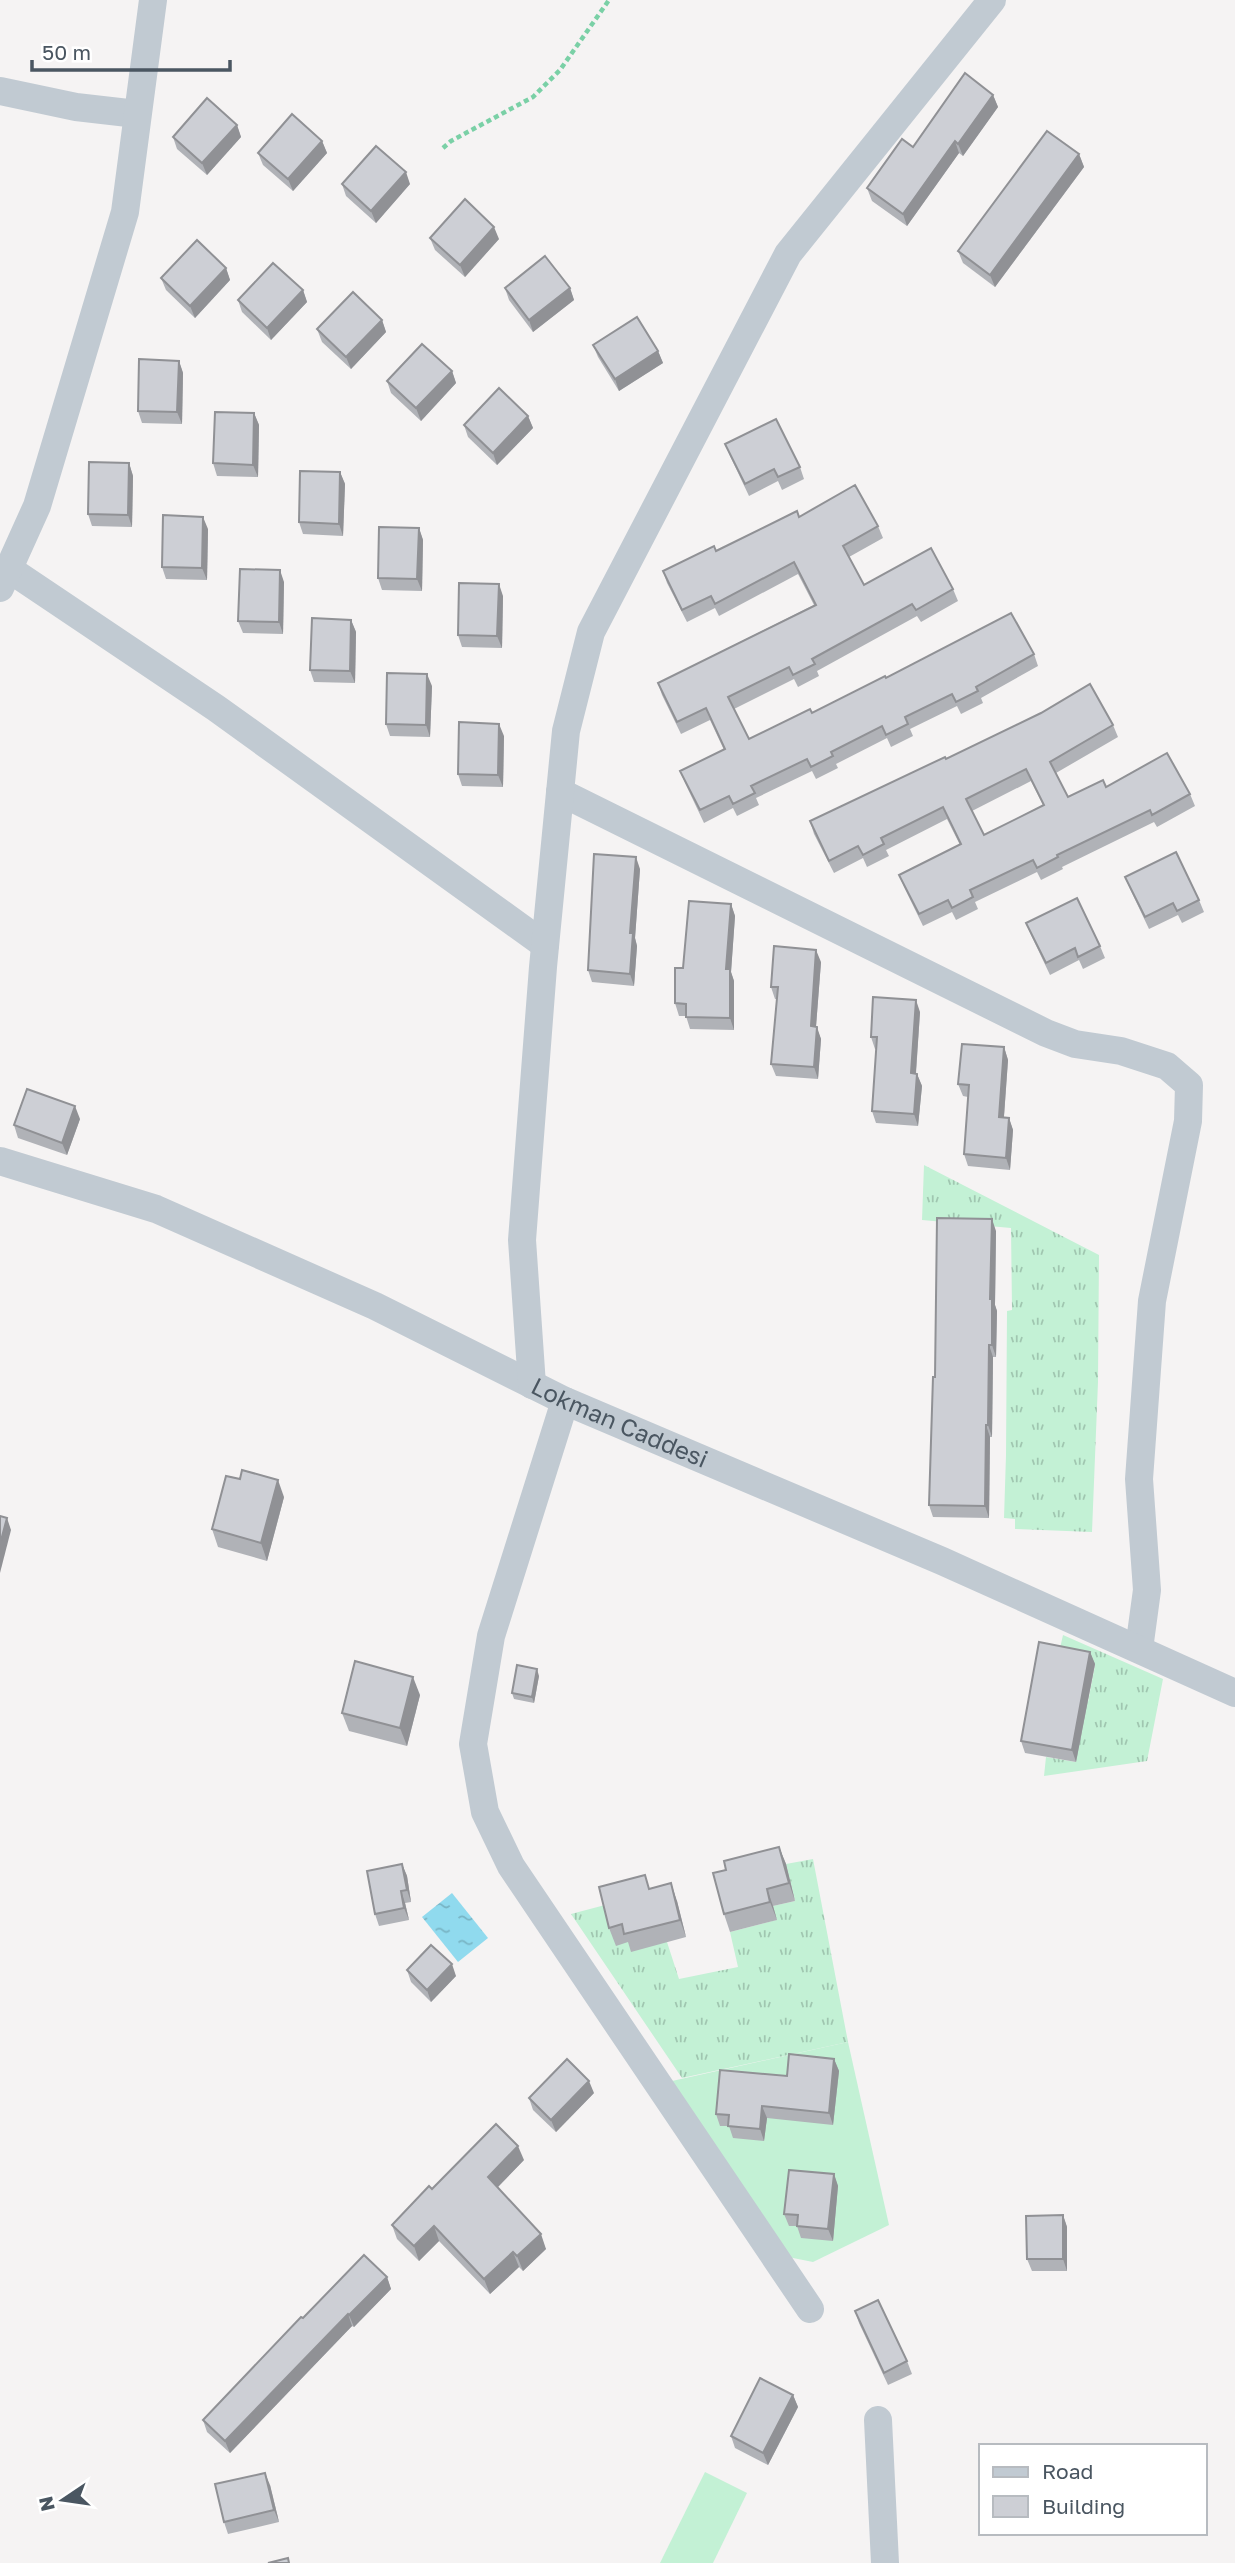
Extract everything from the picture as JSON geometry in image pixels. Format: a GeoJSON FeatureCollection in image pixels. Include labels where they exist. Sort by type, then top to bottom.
{"type":"FeatureCollection","features":[{"type":"Feature","properties":{"kind":"street"},"geometry":{"type":"LineString","coordinates":[[153,0],[125,212],[37,506],[4,579],[216,708],[545,945]]}},
{"type":"Feature","properties":{"kind":"street"},"geometry":{"type":"LineString","coordinates":[[532,1385],[522,1240],[545,945],[566,731],[591,632],[788,254],[992,0]]}},
{"type":"Feature","properties":{"kind":"street"},"geometry":{"type":"LineString","coordinates":[[0,91],[76,107],[138,114]]}},
{"type":"Feature","properties":{"kind":"street"},"geometry":{"type":"LineString","coordinates":[[560,792],[1046,1034],[1075,1044],[1121,1051],[1167,1066],[1189,1084],[1188,1121],[1152,1301],[1139,1479],[1147,1590],[1139,1649]]}},
{"type":"Feature","properties":{"kind":"street","name":"Lokman Caddesi"},"geometry":{"type":"LineString","coordinates":[[0,1161],[156,1209],[374,1306],[565,1401],[942,1561],[1235,1693]]}},
{"type":"Feature","properties":{"kind":"street"},"geometry":{"type":"LineString","coordinates":[[565,1401],[491,1636],[473,1744],[485,1812],[511,1867],[810,2309]]}},
{"type":"Feature","properties":{"kind":"street"},"geometry":{"type":"LineString","coordinates":[[878,2420],[885,2563]]}},
{"type":"Feature","properties":{"kind":"path"},"geometry":{"type":"LineString","coordinates":[[443,148],[451,141],[533,97],[560,70],[609,0]]}},
{"type":"Feature","properties":{"kind":"green space"},"geometry":{"type":"Polygon","coordinates":[[[924,1165],[1099,1255],[1098,1382],[1092,1532],[1015,1529],[1015,1519],[1004,1518],[1007,1311],[1012,1310],[1011,1228],[922,1220],[924,1165]]]}},
{"type":"Feature","properties":{"kind":"green space"},"geometry":{"type":"Polygon","coordinates":[[[1063,1635],[1163,1679],[1147,1761],[1044,1776],[1046,1757],[1076,1762],[1056,1696],[1088,1702],[1095,1665],[1058,1657],[1063,1635]]]}},
{"type":"Feature","properties":{"kind":"green space"},"geometry":{"type":"Polygon","coordinates":[[[813,1859],[848,2042],[682,2078],[571,1914],[605,1905],[629,1942],[667,1942],[679,1979],[738,1967],[730,1932],[776,1920],[773,1906],[795,1901],[786,1864],[813,1859]]]}},
{"type":"Feature","properties":{"kind":"green space"},"geometry":{"type":"Polygon","coordinates":[[[848,2042],[889,2225],[813,2262],[788,2257],[672,2081],[848,2042]]]}},
{"type":"Feature","properties":{"kind":"green space"},"geometry":{"type":"Polygon","coordinates":[[[705,2472],[747,2493],[713,2563],[660,2563],[705,2472]]]}},
{"type":"Feature","properties":{"kind":"water"},"geometry":{"type":"Polygon","coordinates":[[[452,1893],[488,1938],[458,1962],[422,1917],[452,1893]]]}},
{"type":"Feature","properties":{"kind":"building"},"geometry":{"type":"Polygon","coordinates":[[[965,73],[993,95],[958,144],[955,141],[903,214],[867,188],[902,139],[913,147],[965,73]]]}},
{"type":"Feature","properties":{"kind":"building"},"geometry":{"type":"Polygon","coordinates":[[[207,98],[237,125],[202,163],[173,137],[207,98]]]}},
{"type":"Feature","properties":{"kind":"building"},"geometry":{"type":"Polygon","coordinates":[[[292,114],[322,141],[288,179],[258,153],[292,114]]]}},
{"type":"Feature","properties":{"kind":"building"},"geometry":{"type":"Polygon","coordinates":[[[1047,131],[1079,154],[990,275],[958,251],[1047,131]]]}},
{"type":"Feature","properties":{"kind":"building"},"geometry":{"type":"Polygon","coordinates":[[[376,146],[406,172],[371,211],[342,184],[376,146]]]}},
{"type":"Feature","properties":{"kind":"building"},"geometry":{"type":"Polygon","coordinates":[[[465,199],[494,227],[460,265],[430,238],[465,199]]]}},
{"type":"Feature","properties":{"kind":"building"},"geometry":{"type":"Polygon","coordinates":[[[197,240],[226,268],[190,306],[161,278],[197,240]]]}},
{"type":"Feature","properties":{"kind":"building"},"geometry":{"type":"Polygon","coordinates":[[[545,256],[570,288],[529,320],[505,288],[545,256]]]}},
{"type":"Feature","properties":{"kind":"building"},"geometry":{"type":"Polygon","coordinates":[[[273,263],[303,290],[267,328],[238,300],[273,263]]]}},
{"type":"Feature","properties":{"kind":"building"},"geometry":{"type":"Polygon","coordinates":[[[353,292],[382,320],[346,357],[317,329],[353,292]]]}},
{"type":"Feature","properties":{"kind":"building"},"geometry":{"type":"Polygon","coordinates":[[[637,317],[658,351],[615,379],[593,345],[637,317]]]}},
{"type":"Feature","properties":{"kind":"building"},"geometry":{"type":"Polygon","coordinates":[[[422,344],[452,371],[416,408],[387,381],[422,344]]]}},
{"type":"Feature","properties":{"kind":"building"},"geometry":{"type":"Polygon","coordinates":[[[139,359],[179,361],[177,412],[138,411],[139,359]]]}},
{"type":"Feature","properties":{"kind":"building"},"geometry":{"type":"Polygon","coordinates":[[[499,388],[528,416],[493,453],[464,425],[499,388]]]}},
{"type":"Feature","properties":{"kind":"building"},"geometry":{"type":"Polygon","coordinates":[[[215,412],[254,413],[253,465],[213,463],[215,412]]]}},
{"type":"Feature","properties":{"kind":"building"},"geometry":{"type":"Polygon","coordinates":[[[776,419],[800,467],[778,477],[774,469],[745,484],[725,444],[776,419]]]}},
{"type":"Feature","properties":{"kind":"building"},"geometry":{"type":"Polygon","coordinates":[[[89,462],[129,463],[128,515],[88,514],[89,462]]]}},
{"type":"Feature","properties":{"kind":"building"},"geometry":{"type":"Polygon","coordinates":[[[300,471],[340,472],[339,524],[299,522],[300,471]]]}},
{"type":"Feature","properties":{"kind":"building"},"geometry":{"type":"Polygon","coordinates":[[[855,485],[878,526],[843,546],[864,585],[931,548],[953,589],[916,610],[912,604],[812,659],[815,664],[793,675],[789,667],[728,697],[749,739],[810,709],[812,713],[885,676],[886,678],[1011,613],[1034,654],[976,687],[978,691],[956,702],[952,694],[905,717],[908,724],[886,735],[882,726],[831,752],[833,756],[811,767],[807,759],[751,786],[755,793],[733,804],[729,796],[700,810],[680,771],[725,749],[706,708],[677,722],[658,683],[816,605],[794,562],[715,604],[711,596],[682,610],[663,571],[714,546],[716,551],[797,511],[799,517],[855,485]]]}},
{"type":"Feature","properties":{"kind":"building"},"geometry":{"type":"Polygon","coordinates":[[[163,515],[203,517],[202,568],[162,567],[163,515]]]}},
{"type":"Feature","properties":{"kind":"building"},"geometry":{"type":"Polygon","coordinates":[[[379,527],[419,528],[417,579],[378,578],[379,527]]]}},
{"type":"Feature","properties":{"kind":"building"},"geometry":{"type":"Polygon","coordinates":[[[240,569],[280,570],[279,622],[238,621],[240,569]]]}},
{"type":"Feature","properties":{"kind":"building"},"geometry":{"type":"Polygon","coordinates":[[[459,583],[499,584],[497,636],[458,635],[459,583]]]}},
{"type":"Feature","properties":{"kind":"building"},"geometry":{"type":"Polygon","coordinates":[[[312,618],[351,620],[350,671],[310,670],[312,618]]]}},
{"type":"Feature","properties":{"kind":"building"},"geometry":{"type":"Polygon","coordinates":[[[387,673],[427,674],[426,725],[386,724],[387,673]]]}},
{"type":"Feature","properties":{"kind":"building"},"geometry":{"type":"Polygon","coordinates":[[[1090,684],[1113,725],[1050,762],[1068,797],[1103,780],[1106,787],[1167,753],[1190,794],[1152,815],[1150,810],[1057,855],[1058,857],[1037,868],[1033,860],[970,890],[973,897],[952,908],[948,900],[919,914],[899,875],[961,844],[943,807],[881,838],[884,844],[863,855],[858,846],[829,861],[810,821],[1041,713],[1090,684]],[[1026,769],[966,799],[984,835],[1044,805],[1026,769]]]}},
{"type":"Feature","properties":{"kind":"building"},"geometry":{"type":"Polygon","coordinates":[[[459,722],[499,724],[498,775],[458,774],[459,722]]]}},
{"type":"Feature","properties":{"kind":"building"},"geometry":{"type":"Polygon","coordinates":[[[1176,852],[1199,900],[1177,911],[1173,903],[1145,917],[1125,877],[1176,852]]]}},
{"type":"Feature","properties":{"kind":"building"},"geometry":{"type":"Polygon","coordinates":[[[594,854],[636,857],[630,974],[588,970],[594,854]]]}},
{"type":"Feature","properties":{"kind":"building"},"geometry":{"type":"Polygon","coordinates":[[[1077,898],[1100,946],[1078,957],[1075,948],[1046,963],[1026,923],[1077,898]]]}},
{"type":"Feature","properties":{"kind":"building"},"geometry":{"type":"Polygon","coordinates":[[[689,901],[731,904],[726,969],[730,969],[730,1018],[686,1017],[686,1004],[675,1003],[675,968],[683,968],[689,901]]]}},
{"type":"Feature","properties":{"kind":"building"},"geometry":{"type":"Polygon","coordinates":[[[774,946],[816,950],[811,1026],[817,1027],[814,1067],[771,1064],[778,987],[771,987],[774,946]]]}},
{"type":"Feature","properties":{"kind":"building"},"geometry":{"type":"Polygon","coordinates":[[[873,997],[916,1000],[911,1073],[917,1074],[914,1114],[872,1111],[877,1037],[871,1037],[873,997]]]}},
{"type":"Feature","properties":{"kind":"building"},"geometry":{"type":"Polygon","coordinates":[[[962,1044],[1004,1047],[999,1117],[1009,1118],[1006,1158],[964,1154],[969,1085],[958,1084],[962,1044]]]}},
{"type":"Feature","properties":{"kind":"building"},"geometry":{"type":"Polygon","coordinates":[[[27,1089],[75,1106],[62,1143],[14,1125],[27,1089]]]}},
{"type":"Feature","properties":{"kind":"building"},"geometry":{"type":"Polygon","coordinates":[[[937,1218],[992,1219],[992,1345],[989,1345],[985,1506],[929,1505],[935,1377],[937,1218]]]}},
{"type":"Feature","properties":{"kind":"building"},"geometry":{"type":"Polygon","coordinates":[[[242,1470],[278,1480],[261,1543],[212,1529],[226,1476],[240,1479],[242,1470]]]}},
{"type":"Feature","properties":{"kind":"building"},"geometry":{"type":"Polygon","coordinates":[[[0,1516],[7,1518],[0,1544],[0,1516]]]}},
{"type":"Feature","properties":{"kind":"building"},"geometry":{"type":"Polygon","coordinates":[[[1039,1642],[1090,1652],[1072,1750],[1021,1741],[1039,1642]]]}},
{"type":"Feature","properties":{"kind":"building"},"geometry":{"type":"Polygon","coordinates":[[[355,1661],[413,1677],[400,1728],[342,1713],[355,1661]]]}},
{"type":"Feature","properties":{"kind":"building"},"geometry":{"type":"Polygon","coordinates":[[[517,1665],[537,1669],[532,1697],[512,1693],[517,1665]]]}},
{"type":"Feature","properties":{"kind":"building"},"geometry":{"type":"Polygon","coordinates":[[[779,1847],[789,1883],[767,1889],[770,1902],[724,1914],[713,1873],[726,1870],[724,1861],[779,1847]]]}},
{"type":"Feature","properties":{"kind":"building"},"geometry":{"type":"Polygon","coordinates":[[[402,1864],[407,1890],[401,1891],[404,1908],[375,1914],[367,1871],[402,1864]]]}},
{"type":"Feature","properties":{"kind":"building"},"geometry":{"type":"Polygon","coordinates":[[[645,1875],[649,1889],[671,1883],[680,1920],[624,1934],[622,1924],[609,1928],[599,1887],[645,1875]]]}},
{"type":"Feature","properties":{"kind":"building"},"geometry":{"type":"Polygon","coordinates":[[[431,1945],[452,1964],[427,1990],[407,1970],[431,1945]]]}},
{"type":"Feature","properties":{"kind":"building"},"geometry":{"type":"Polygon","coordinates":[[[789,2054],[834,2059],[829,2113],[762,2106],[760,2129],[728,2126],[729,2115],[716,2114],[720,2070],[787,2076],[789,2054]]]}},
{"type":"Feature","properties":{"kind":"building"},"geometry":{"type":"Polygon","coordinates":[[[567,2059],[589,2081],[551,2120],[529,2098],[567,2059]]]}},
{"type":"Feature","properties":{"kind":"building"},"geometry":{"type":"Polygon","coordinates":[[[496,2124],[518,2146],[488,2177],[541,2234],[517,2256],[513,2252],[484,2279],[434,2226],[414,2246],[392,2225],[429,2186],[432,2189],[496,2124]]]}},
{"type":"Feature","properties":{"kind":"building"},"geometry":{"type":"Polygon","coordinates":[[[789,2170],[834,2174],[828,2229],[797,2226],[798,2215],[784,2214],[789,2170]]]}},
{"type":"Feature","properties":{"kind":"building"},"geometry":{"type":"Polygon","coordinates":[[[1063,2215],[1063,2259],[1027,2259],[1026,2216],[1063,2215]]]}},
{"type":"Feature","properties":{"kind":"building"},"geometry":{"type":"Polygon","coordinates":[[[364,2255],[387,2277],[225,2441],[203,2420],[364,2255]]]}},
{"type":"Feature","properties":{"kind":"building"},"geometry":{"type":"Polygon","coordinates":[[[878,2300],[907,2361],[884,2373],[855,2311],[878,2300]]]}},
{"type":"Feature","properties":{"kind":"building"},"geometry":{"type":"Polygon","coordinates":[[[760,2378],[793,2395],[763,2453],[731,2436],[760,2378]]]}},
{"type":"Feature","properties":{"kind":"building"},"geometry":{"type":"Polygon","coordinates":[[[265,2473],[274,2510],[224,2522],[215,2484],[265,2473]]]}},
{"type":"Feature","properties":{"kind":"building"},"geometry":{"type":"Polygon","coordinates":[[[288,2558],[289,2563],[268,2563],[288,2558]]]}}]}
